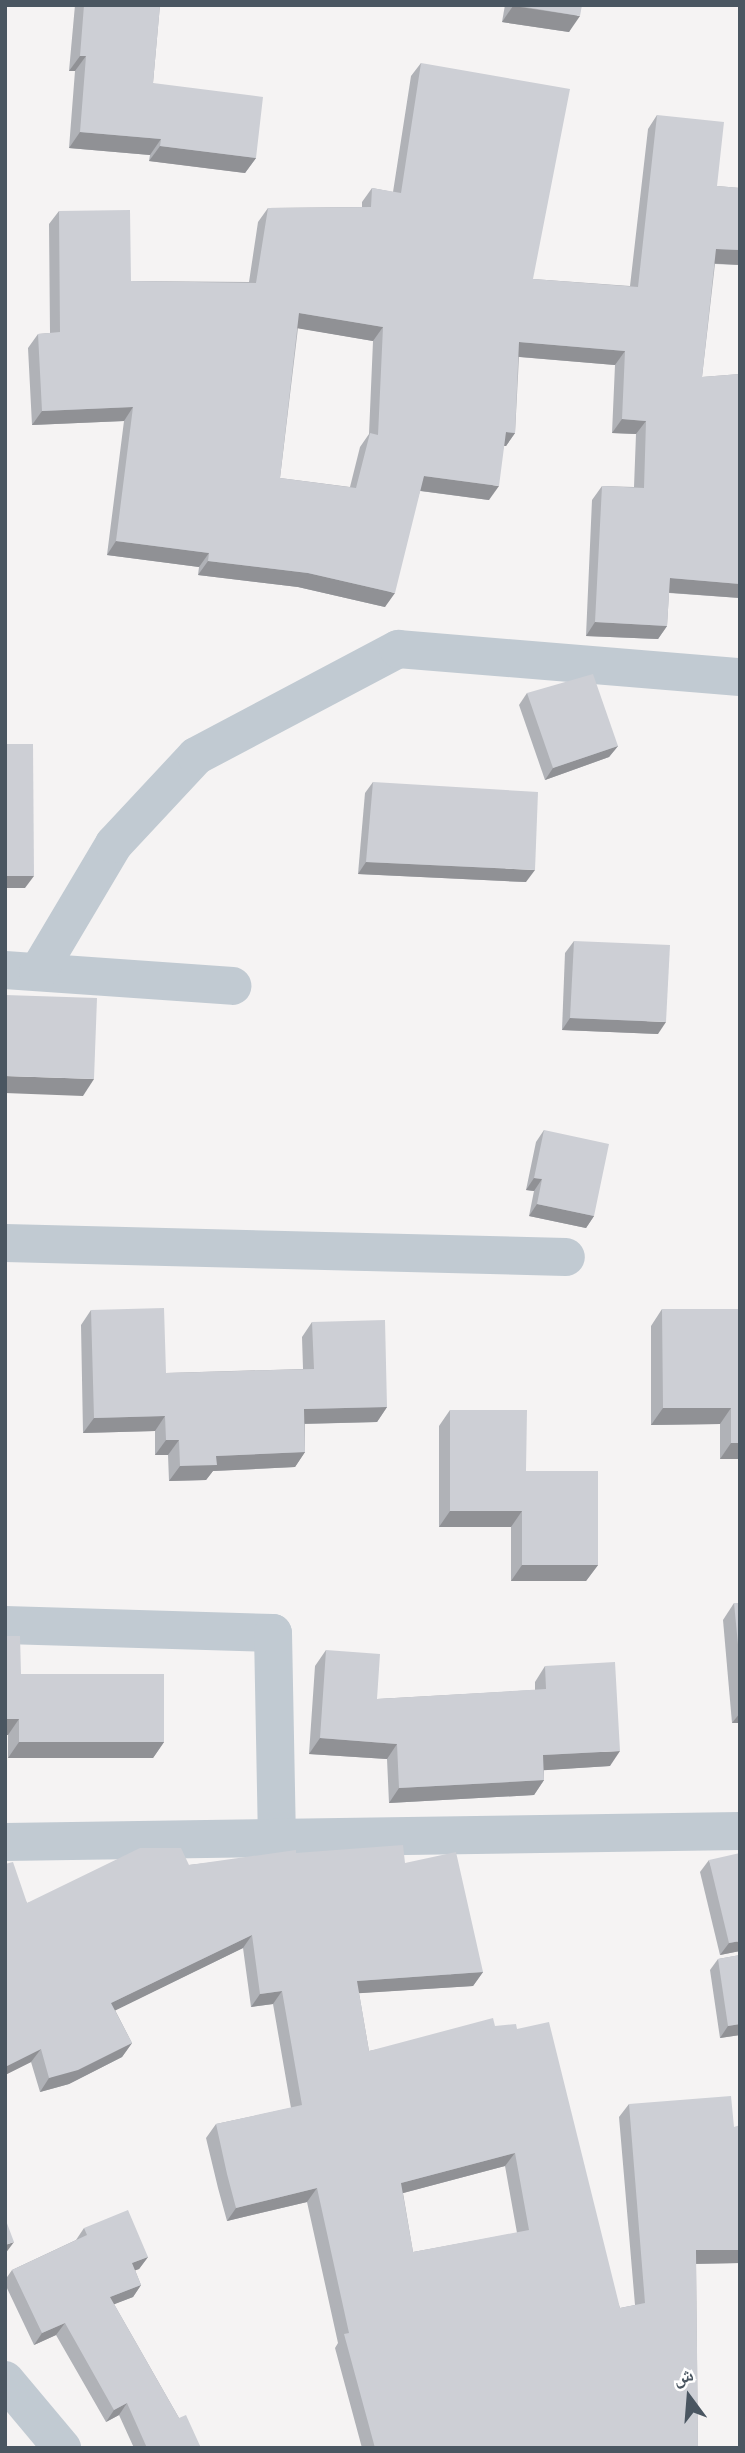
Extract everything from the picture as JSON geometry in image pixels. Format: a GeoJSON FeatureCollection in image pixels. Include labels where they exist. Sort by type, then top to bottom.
{"type":"FeatureCollection","features":[{"type":"Feature","properties":{"kind":"street"},"geometry":{"type":"LineString","coordinates":[[22,971],[114,844],[195,756],[398,649],[740,677]]}},
{"type":"Feature","properties":{"kind":"street"},"geometry":{"type":"LineString","coordinates":[[22,971],[232,986]]}},
{"type":"Feature","properties":{"kind":"street"},"geometry":{"type":"LineString","coordinates":[[5,1243],[566,1257]]}},
{"type":"Feature","properties":{"kind":"street"},"geometry":{"type":"LineString","coordinates":[[5,1625],[273,1633],[277,1838]]}},
{"type":"Feature","properties":{"kind":"street"},"geometry":{"type":"LineString","coordinates":[[5,1842],[740,1831]]}},
{"type":"Feature","properties":{"kind":"street"},"geometry":{"type":"LineString","coordinates":[[5,2380],[62,2448]]}},
{"type":"Feature","properties":{"kind":"building"},"geometry":{"type":"Polygon","coordinates":[[[84,5],[160,5],[153,83],[263,97],[256,158],[160,146],[161,139],[80,132],[86,56],[80,56],[84,5]]]}},
{"type":"Feature","properties":{"kind":"building"},"geometry":{"type":"Polygon","coordinates":[[[513,5],[582,5],[580,16],[513,5]]]}},
{"type":"Feature","properties":{"kind":"building"},"geometry":{"type":"Polygon","coordinates":[[[421,63],[570,89],[533,279],[638,287],[657,115],[724,122],[717,186],[740,188],[740,250],[716,249],[702,377],[740,374],[740,584],[670,578],[667,626],[595,622],[602,486],[644,488],[646,421],[622,419],[625,351],[519,342],[515,433],[506,432],[499,486],[424,476],[395,593],[308,573],[208,561],[209,553],[116,541],[133,407],[42,411],[38,334],[60,332],[59,211],[130,210],[131,281],[256,283],[268,208],[371,207],[372,188],[401,193],[421,63]],[[299,313],[280,478],[356,488],[370,433],[378,435],[383,327],[299,313]]]}},
{"type":"Feature","properties":{"kind":"building"},"geometry":{"type":"Polygon","coordinates":[[[593,674],[618,746],[553,768],[527,693],[593,674]]]}},
{"type":"Feature","properties":{"kind":"building"},"geometry":{"type":"Polygon","coordinates":[[[5,744],[33,744],[34,876],[5,876],[5,744]]]}},
{"type":"Feature","properties":{"kind":"building"},"geometry":{"type":"Polygon","coordinates":[[[373,782],[538,792],[535,870],[366,862],[373,782]]]}},
{"type":"Feature","properties":{"kind":"building"},"geometry":{"type":"Polygon","coordinates":[[[574,941],[670,945],[666,1022],[570,1018],[574,941]]]}},
{"type":"Feature","properties":{"kind":"building"},"geometry":{"type":"Polygon","coordinates":[[[5,995],[97,998],[94,1079],[5,1076],[5,995]]]}},
{"type":"Feature","properties":{"kind":"building"},"geometry":{"type":"Polygon","coordinates":[[[544,1130],[609,1144],[594,1216],[537,1204],[542,1179],[534,1178],[544,1130]]]}},
{"type":"Feature","properties":{"kind":"building"},"geometry":{"type":"Polygon","coordinates":[[[164,1308],[166,1373],[314,1369],[312,1322],[385,1320],[387,1407],[304,1409],[305,1452],[216,1456],[217,1465],[180,1466],[179,1440],[166,1440],[165,1416],[94,1418],[91,1310],[164,1308]]]}},
{"type":"Feature","properties":{"kind":"building"},"geometry":{"type":"Polygon","coordinates":[[[662,1309],[740,1309],[740,1443],[731,1443],[731,1408],[663,1408],[662,1309]]]}},
{"type":"Feature","properties":{"kind":"building"},"geometry":{"type":"Polygon","coordinates":[[[5,1380],[7,1491],[5,1491],[5,1380]]]}},
{"type":"Feature","properties":{"kind":"building"},"geometry":{"type":"Polygon","coordinates":[[[450,1410],[527,1410],[526,1471],[598,1471],[598,1565],[522,1565],[522,1511],[450,1511],[450,1410]]]}},
{"type":"Feature","properties":{"kind":"building"},"geometry":{"type":"Polygon","coordinates":[[[734,1603],[740,1603],[740,1665],[734,1603]]]}},
{"type":"Feature","properties":{"kind":"building"},"geometry":{"type":"Polygon","coordinates":[[[5,1636],[20,1636],[21,1674],[164,1674],[164,1742],[19,1742],[19,1719],[5,1719],[5,1636]]]}},
{"type":"Feature","properties":{"kind":"building"},"geometry":{"type":"Polygon","coordinates":[[[326,1650],[380,1654],[377,1699],[546,1689],[545,1666],[615,1662],[620,1751],[543,1755],[544,1780],[399,1788],[397,1744],[320,1738],[326,1650]]]}},
{"type":"Feature","properties":{"kind":"building"},"geometry":{"type":"Polygon","coordinates":[[[403,1845],[405,1863],[456,1852],[483,1972],[357,1981],[369,2051],[493,2018],[495,2026],[516,2024],[517,2029],[549,2022],[620,2308],[645,2303],[629,2104],[731,2096],[734,2127],[740,2125],[740,2250],[696,2250],[698,2448],[375,2448],[344,2334],[349,2333],[317,2188],[236,2208],[227,2174],[216,2124],[302,2105],[282,1991],[260,1994],[252,1935],[111,2003],[132,2043],[78,2070],[49,2078],[41,2049],[5,2067],[5,1864],[13,1862],[27,1903],[140,1848],[181,1848],[189,1865],[296,1850],[296,1853],[403,1845]],[[515,2153],[401,2183],[413,2252],[529,2230],[515,2153]]]}},
{"type":"Feature","properties":{"kind":"building"},"geometry":{"type":"Polygon","coordinates":[[[740,1853],[740,1941],[729,1943],[709,1860],[740,1853]]]}},
{"type":"Feature","properties":{"kind":"building"},"geometry":{"type":"Polygon","coordinates":[[[740,1955],[740,2024],[728,2026],[718,1959],[740,1955]]]}},
{"type":"Feature","properties":{"kind":"building"},"geometry":{"type":"Polygon","coordinates":[[[128,2210],[148,2257],[132,2263],[141,2285],[110,2297],[179,2418],[186,2415],[201,2448],[147,2448],[127,2403],[114,2410],[65,2323],[42,2333],[12,2270],[87,2235],[84,2228],[128,2210]]]}},
{"type":"Feature","properties":{"kind":"building"},"geometry":{"type":"Polygon","coordinates":[[[5,2218],[14,2242],[5,2245],[5,2218]]]}}]}
